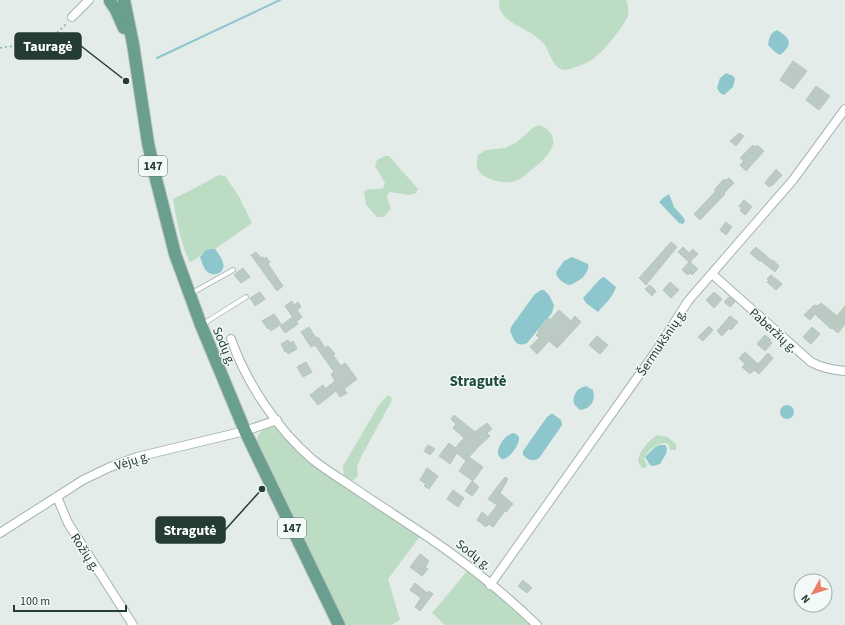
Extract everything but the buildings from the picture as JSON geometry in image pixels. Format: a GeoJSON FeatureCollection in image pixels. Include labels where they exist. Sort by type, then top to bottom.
{"type":"FeatureCollection","features":[{"type":"Feature","properties":{"kind":"main road","name":"Sodų g."},"geometry":{"type":"LineString","coordinates":[[109,0],[124,26],[135,62]]}},
{"type":"Feature","properties":{"kind":"main road","name":"Sodų g."},"geometry":{"type":"LineString","coordinates":[[124,0],[155,175],[175,254],[201,325],[245,431],[339,625]]}},
{"type":"Feature","properties":{"kind":"street"},"geometry":{"type":"LineString","coordinates":[[72,17],[89,0]]}},
{"type":"Feature","properties":{"kind":"street","name":"Šermukšnių g."},"geometry":{"type":"LineString","coordinates":[[490,585],[656,352],[688,301],[793,180],[845,109]]}},
{"type":"Feature","properties":{"kind":"street","name":"Paberžių g."},"geometry":{"type":"LineString","coordinates":[[712,274],[811,362],[828,369],[845,371]]}},
{"type":"Feature","properties":{"kind":"street","name":"Sodų g."},"geometry":{"type":"LineString","coordinates":[[231,339],[250,380],[277,420],[296,444],[323,467],[429,538],[524,612],[537,625]]}},
{"type":"Feature","properties":{"kind":"street","name":"Vėjų g."},"geometry":{"type":"LineString","coordinates":[[0,533],[83,480],[110,467],[137,457],[245,431],[277,420]]}},
{"type":"Feature","properties":{"kind":"street","name":"Rožių g."},"geometry":{"type":"LineString","coordinates":[[57,497],[68,523],[133,625]]}},
{"type":"Feature","properties":{"kind":"lane"},"geometry":{"type":"LineString","coordinates":[[190,294],[233,270]]}},
{"type":"Feature","properties":{"kind":"lane"},"geometry":{"type":"LineString","coordinates":[[201,325],[246,297]]}},
{"type":"Feature","properties":{"kind":"path"},"geometry":{"type":"LineString","coordinates":[[0,48],[13,45],[38,43],[46,40],[57,32],[72,17]]}},
{"type":"Feature","properties":{"kind":"green space"},"geometry":{"type":"Polygon","coordinates":[[[500,0],[626,0],[628,16],[615,36],[597,56],[580,66],[564,70],[555,64],[541,41],[511,22],[501,12],[499,7],[500,0]]]}},
{"type":"Feature","properties":{"kind":"green space"},"geometry":{"type":"Polygon","coordinates":[[[540,125],[548,130],[552,136],[553,142],[552,148],[548,154],[536,166],[518,180],[508,182],[496,181],[481,174],[478,170],[477,164],[478,155],[486,150],[505,148],[517,142],[534,127],[540,125]]]}},
{"type":"Feature","properties":{"kind":"green space"},"geometry":{"type":"Polygon","coordinates":[[[385,156],[389,156],[418,189],[416,193],[410,195],[389,192],[387,197],[391,209],[384,217],[377,217],[366,205],[364,191],[383,188],[385,183],[375,166],[377,160],[385,156]]]}},
{"type":"Feature","properties":{"kind":"green space"},"geometry":{"type":"Polygon","coordinates":[[[219,175],[225,176],[238,195],[252,223],[215,249],[208,250],[190,262],[181,239],[173,199],[219,175]]]}},
{"type":"Feature","properties":{"kind":"green space"},"geometry":{"type":"Polygon","coordinates":[[[388,395],[392,398],[391,402],[361,457],[357,467],[358,476],[352,481],[344,476],[343,466],[379,405],[388,395]]]}},
{"type":"Feature","properties":{"kind":"green space"},"geometry":{"type":"Polygon","coordinates":[[[271,426],[279,430],[304,456],[421,535],[388,579],[400,620],[391,625],[346,625],[258,447],[258,436],[271,426]]]}},
{"type":"Feature","properties":{"kind":"green space"},"geometry":{"type":"Polygon","coordinates":[[[657,435],[667,437],[676,444],[676,450],[670,450],[669,445],[666,443],[656,446],[650,450],[644,459],[647,465],[645,468],[641,467],[638,461],[643,449],[647,443],[657,435]]]}},
{"type":"Feature","properties":{"kind":"green space"},"geometry":{"type":"Polygon","coordinates":[[[468,570],[532,625],[445,625],[432,613],[468,570]]]}},
{"type":"Feature","properties":{"kind":"water"},"geometry":{"type":"Polygon","coordinates":[[[777,30],[789,41],[787,48],[780,55],[768,45],[770,36],[777,30]]]}},
{"type":"Feature","properties":{"kind":"water"},"geometry":{"type":"Polygon","coordinates":[[[726,73],[733,76],[735,79],[733,87],[724,95],[720,93],[717,88],[720,78],[726,73]]]}},
{"type":"Feature","properties":{"kind":"water"},"geometry":{"type":"Polygon","coordinates":[[[669,194],[674,207],[685,221],[683,224],[679,223],[659,202],[669,194]]]}},
{"type":"Feature","properties":{"kind":"water"},"geometry":{"type":"Polygon","coordinates":[[[215,249],[224,266],[222,271],[217,274],[207,272],[200,257],[206,250],[215,249]]]}},
{"type":"Feature","properties":{"kind":"water"},"geometry":{"type":"Polygon","coordinates":[[[572,257],[588,264],[588,268],[583,277],[570,285],[561,280],[557,276],[556,272],[564,261],[572,257]]]}},
{"type":"Feature","properties":{"kind":"water"},"geometry":{"type":"Polygon","coordinates":[[[604,277],[616,287],[611,297],[598,312],[586,303],[583,298],[601,278],[604,277]]]}},
{"type":"Feature","properties":{"kind":"water"},"geometry":{"type":"Polygon","coordinates":[[[541,290],[544,290],[549,295],[554,305],[552,313],[527,343],[518,344],[514,340],[510,331],[511,327],[534,295],[541,290]]]}},
{"type":"Feature","properties":{"kind":"water"},"geometry":{"type":"Polygon","coordinates":[[[586,386],[593,390],[594,397],[590,406],[580,410],[574,404],[574,398],[578,390],[586,386]]]}},
{"type":"Feature","properties":{"kind":"water"},"geometry":{"type":"Polygon","coordinates":[[[784,405],[790,405],[794,409],[794,415],[790,419],[784,419],[780,415],[780,409],[784,405]]]}},
{"type":"Feature","properties":{"kind":"water"},"geometry":{"type":"Polygon","coordinates":[[[551,414],[561,420],[562,425],[538,459],[527,459],[523,455],[523,451],[547,417],[551,414]]]}},
{"type":"Feature","properties":{"kind":"water"},"geometry":{"type":"Polygon","coordinates":[[[513,433],[519,438],[519,442],[510,455],[502,459],[498,455],[500,445],[507,436],[513,433]]]}},
{"type":"Feature","properties":{"kind":"water"},"geometry":{"type":"Polygon","coordinates":[[[665,445],[667,448],[666,454],[660,464],[653,466],[650,465],[645,457],[655,447],[665,445]]]}},
{"type":"Feature","properties":{"kind":"waterway"},"geometry":{"type":"LineString","coordinates":[[157,58],[280,0]]}},
{"type":"Feature","properties":{"kind":"place","name":"Tauragė"},"geometry":{"type":"Point","coordinates":[126,81]}},
{"type":"Feature","properties":{"kind":"place","name":"Stragutė"},"geometry":{"type":"Point","coordinates":[262,489]}},
{"type":"Feature","properties":{"kind":"district","name":"Stragutė"},"geometry":{"type":"Point","coordinates":[478,381]}}]}
